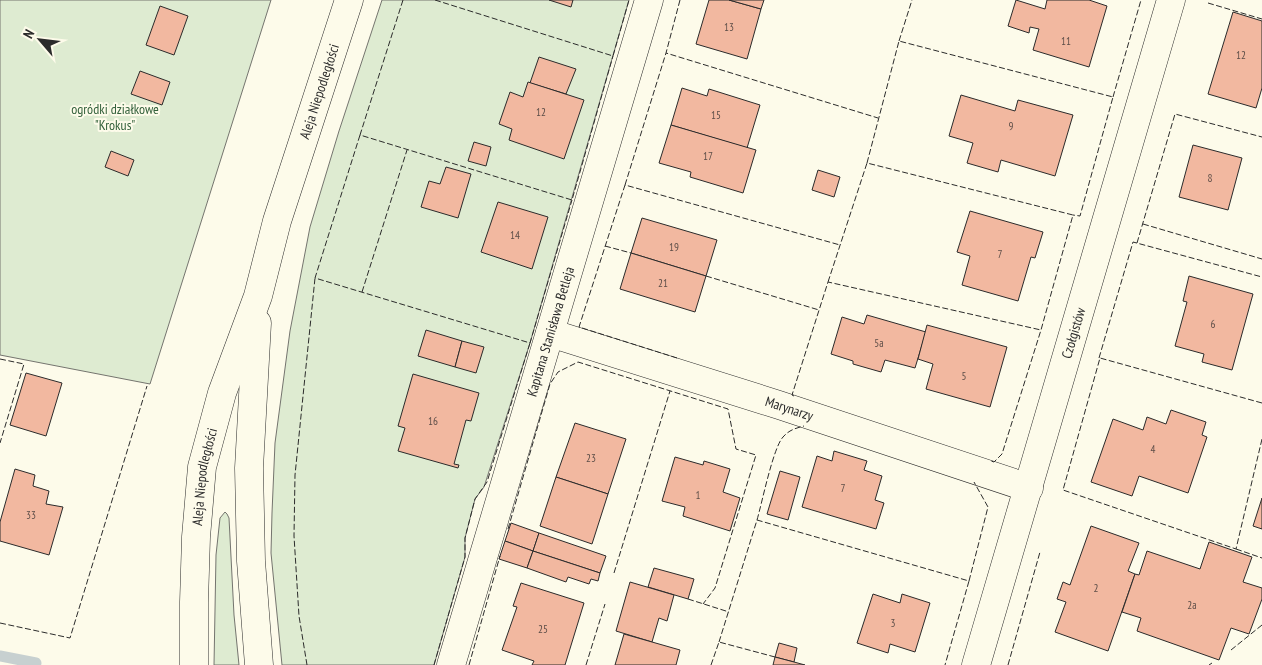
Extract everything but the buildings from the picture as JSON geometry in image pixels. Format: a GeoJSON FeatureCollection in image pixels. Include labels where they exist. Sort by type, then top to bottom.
{"type":"FeatureCollection","features":[{"type":"Feature","properties":{"kind":"street","name":"Aleja Niepodległości"},"geometry":{"type":"LineString","coordinates":[[194,665],[194,584],[202,467],[222,393],[258,296],[277,221],[349,0]]}},
{"type":"Feature","properties":{"kind":"street","name":"Kapitana Stanisława Betleja"},"geometry":{"type":"LineString","coordinates":[[451,665],[649,0]]}},
{"type":"Feature","properties":{"kind":"street","name":"Czołgistów"},"geometry":{"type":"LineString","coordinates":[[976,665],[1171,0]]}},
{"type":"Feature","properties":{"kind":"street","name":"Aleja Niepodległości"},"geometry":{"type":"LineString","coordinates":[[258,296],[250,468],[251,561],[260,665]]}},
{"type":"Feature","properties":{"kind":"street","name":"Marynarzy"},"geometry":{"type":"LineString","coordinates":[[550,332],[779,405],[1029,488]]}},
{"type":"Feature","properties":{"kind":"green space","name":"ogródki działkowe \"Krokus\""},"geometry":{"type":"Polygon","coordinates":[[[0,0],[271,0],[150,384],[0,355],[0,0]]]}},
{"type":"Feature","properties":{"kind":"green space"},"geometry":{"type":"Polygon","coordinates":[[[382,0],[629,0],[530,343],[484,487],[475,499],[465,538],[465,557],[434,665],[282,665],[271,553],[275,443],[290,331],[310,227],[382,0]]]}},
{"type":"Feature","properties":{"kind":"green space"},"geometry":{"type":"Polygon","coordinates":[[[225,512],[229,518],[234,615],[239,665],[214,665],[216,555],[220,518],[225,512]]]}},
{"type":"Feature","properties":{"kind":"waterway"},"geometry":{"type":"LineString","coordinates":[[0,656],[36,663]]}},
{"type":"Feature","properties":{"kind":"fence"},"geometry":{"type":"LineString","coordinates":[[403,0],[360,135],[572,200],[613,56]]}},
{"type":"Feature","properties":{"kind":"fence"},"geometry":{"type":"LineString","coordinates":[[435,0],[613,56],[629,0]]}},
{"type":"Feature","properties":{"kind":"fence"},"geometry":{"type":"LineString","coordinates":[[680,0],[666,53],[878,118]]}},
{"type":"Feature","properties":{"kind":"fence"},"geometry":{"type":"LineString","coordinates":[[899,41],[912,0]]}},
{"type":"Feature","properties":{"kind":"fence"},"geometry":{"type":"LineString","coordinates":[[1113,97],[1141,0]]}},
{"type":"Feature","properties":{"kind":"fence"},"geometry":{"type":"LineString","coordinates":[[1208,3],[1262,19]]}},
{"type":"Feature","properties":{"kind":"fence"},"geometry":{"type":"LineString","coordinates":[[867,163],[899,41],[1113,97],[1080,216],[1073,215]]}},
{"type":"Feature","properties":{"kind":"fence"},"geometry":{"type":"LineString","coordinates":[[625,185],[666,53]]}},
{"type":"Feature","properties":{"kind":"fence"},"geometry":{"type":"LineString","coordinates":[[1137,243],[1175,114],[1262,137]]}},
{"type":"Feature","properties":{"kind":"fence"},"geometry":{"type":"LineString","coordinates":[[360,135],[315,278],[530,343],[572,200]]}},
{"type":"Feature","properties":{"kind":"fence"},"geometry":{"type":"LineString","coordinates":[[362,292],[407,150]]}},
{"type":"Feature","properties":{"kind":"fence"},"geometry":{"type":"LineString","coordinates":[[828,282],[867,163],[1073,215],[1041,330],[1002,454],[994,462],[991,461]]}},
{"type":"Feature","properties":{"kind":"fence"},"geometry":{"type":"LineString","coordinates":[[677,358],[579,327],[625,185],[840,245]]}},
{"type":"Feature","properties":{"kind":"fence"},"geometry":{"type":"LineString","coordinates":[[1143,224],[1262,259]]}},
{"type":"Feature","properties":{"kind":"fence"},"geometry":{"type":"LineString","coordinates":[[1099,358],[1133,242],[1262,277]]}},
{"type":"Feature","properties":{"kind":"fence"},"geometry":{"type":"LineString","coordinates":[[605,246],[631,253]]}},
{"type":"Feature","properties":{"kind":"fence"},"geometry":{"type":"LineString","coordinates":[[706,276],[819,310]]}},
{"type":"Feature","properties":{"kind":"fence"},"geometry":{"type":"LineString","coordinates":[[307,665],[299,616],[294,536],[295,475],[315,278]]}},
{"type":"Feature","properties":{"kind":"fence"},"geometry":{"type":"LineString","coordinates":[[794,396],[792,395],[828,282],[1041,330]]}},
{"type":"Feature","properties":{"kind":"fence"},"geometry":{"type":"LineString","coordinates":[[434,665],[465,557],[465,538],[475,499],[487,482],[530,343]]}},
{"type":"Feature","properties":{"kind":"fence"},"geometry":{"type":"LineString","coordinates":[[1262,403],[1100,358],[1063,490],[1236,549],[1262,439]]}},
{"type":"Feature","properties":{"kind":"fence"},"geometry":{"type":"LineString","coordinates":[[0,359],[24,364],[0,443]]}},
{"type":"Feature","properties":{"kind":"fence"},"geometry":{"type":"LineString","coordinates":[[508,529],[550,384],[558,372],[578,362],[728,409],[736,449],[756,455],[715,588],[703,604]]}},
{"type":"Feature","properties":{"kind":"fence"},"geometry":{"type":"LineString","coordinates":[[0,623],[70,638],[147,386]]}},
{"type":"Feature","properties":{"kind":"fence"},"geometry":{"type":"LineString","coordinates":[[614,573],[670,391]]}},
{"type":"Feature","properties":{"kind":"fence"},"geometry":{"type":"LineString","coordinates":[[757,520],[779,443],[788,433],[804,426]]}},
{"type":"Feature","properties":{"kind":"fence"},"geometry":{"type":"LineString","coordinates":[[969,581],[988,507],[974,482]]}},
{"type":"Feature","properties":{"kind":"fence"},"geometry":{"type":"LineString","coordinates":[[719,642],[757,520],[969,581],[945,665]]}},
{"type":"Feature","properties":{"kind":"fence"},"geometry":{"type":"LineString","coordinates":[[1236,549],[1262,558]]}},
{"type":"Feature","properties":{"kind":"fence"},"geometry":{"type":"LineString","coordinates":[[1008,665],[1040,552]]}},
{"type":"Feature","properties":{"kind":"fence"},"geometry":{"type":"LineString","coordinates":[[469,665],[500,556]]}},
{"type":"Feature","properties":{"kind":"fence"},"geometry":{"type":"LineString","coordinates":[[688,599],[729,612]]}},
{"type":"Feature","properties":{"kind":"fence"},"geometry":{"type":"LineString","coordinates":[[586,665],[605,604]]}},
{"type":"Feature","properties":{"kind":"fence"},"geometry":{"type":"LineString","coordinates":[[1231,650],[1262,625]]}},
{"type":"Feature","properties":{"kind":"fence"},"geometry":{"type":"LineString","coordinates":[[711,665],[719,642],[775,657]]}}]}
